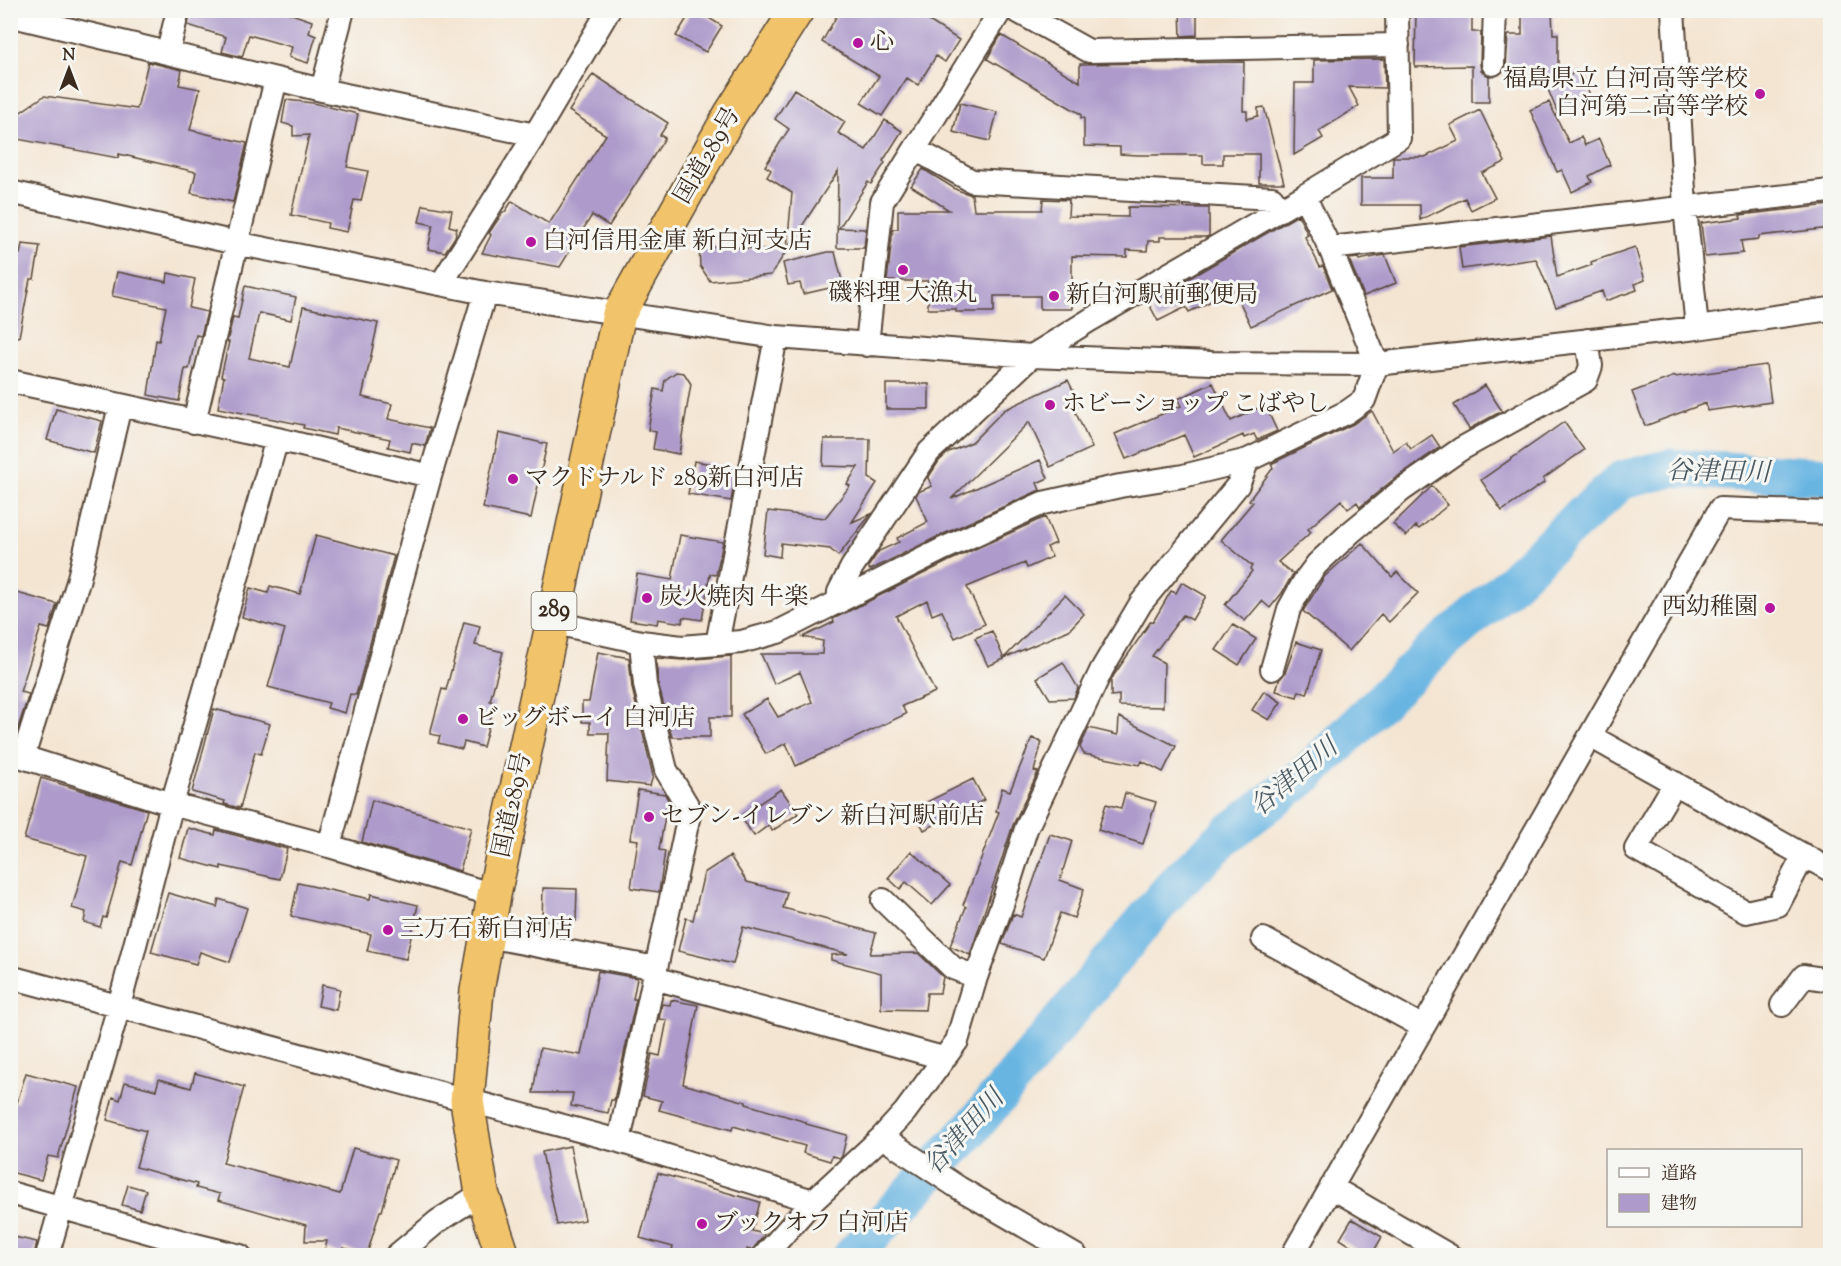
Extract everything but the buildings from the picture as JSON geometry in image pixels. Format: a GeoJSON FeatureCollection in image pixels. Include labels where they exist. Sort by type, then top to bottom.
{"type":"FeatureCollection","features":[{"type":"Feature","properties":{"kind":"highway","name":"国道289号"},"geometry":{"type":"LineString","coordinates":[[503,1256],[482,1193],[467,1101],[477,991],[494,895],[551,622],[619,314],[730,115],[797,10]]}},
{"type":"Feature","properties":{"kind":"street"},"geometry":{"type":"LineString","coordinates":[[168,52],[178,10]]}},
{"type":"Feature","properties":{"kind":"street"},"geometry":{"type":"LineString","coordinates":[[321,90],[343,10]]}},
{"type":"Feature","properties":{"kind":"street"},"geometry":{"type":"LineString","coordinates":[[441,284],[535,135],[609,10]]}},
{"type":"Feature","properties":{"kind":"street"},"geometry":{"type":"LineString","coordinates":[[867,345],[882,202],[1001,10]]}},
{"type":"Feature","properties":{"kind":"street"},"geometry":{"type":"LineString","coordinates":[[1015,10],[1089,51],[1398,45]]}},
{"type":"Feature","properties":{"kind":"street"},"geometry":{"type":"LineString","coordinates":[[838,603],[839,592],[852,567],[929,452],[1032,356],[1399,138],[1397,10]]}},
{"type":"Feature","properties":{"kind":"street"},"geometry":{"type":"LineString","coordinates":[[1493,64],[1495,10]]}},
{"type":"Feature","properties":{"kind":"street"},"geometry":{"type":"LineString","coordinates":[[1673,10],[1685,207],[1697,327]]}},
{"type":"Feature","properties":{"kind":"street"},"geometry":{"type":"LineString","coordinates":[[12,17],[168,52],[321,90],[535,135]]}},
{"type":"Feature","properties":{"kind":"street"},"geometry":{"type":"LineString","coordinates":[[194,422],[276,79]]}},
{"type":"Feature","properties":{"kind":"street"},"geometry":{"type":"LineString","coordinates":[[915,149],[972,181],[1272,198],[1281,209]]}},
{"type":"Feature","properties":{"kind":"street"},"geometry":{"type":"LineString","coordinates":[[1330,248],[1830,191]]}},
{"type":"Feature","properties":{"kind":"street"},"geometry":{"type":"LineString","coordinates":[[10,192],[236,243],[485,293],[777,337],[1032,356],[1210,363],[1377,364],[1697,327],[1830,309]]}},
{"type":"Feature","properties":{"kind":"street"},"geometry":{"type":"LineString","coordinates":[[551,622],[641,642],[682,647],[741,642],[778,632],[944,549],[1043,503],[1119,486],[1183,476],[1248,460],[1347,412],[1364,400],[1377,364],[1330,248],[1304,196]]}},
{"type":"Feature","properties":{"kind":"street"},"geometry":{"type":"LineString","coordinates":[[329,846],[429,476],[485,293]]}},
{"type":"Feature","properties":{"kind":"street"},"geometry":{"type":"LineString","coordinates":[[717,644],[777,337]]}},
{"type":"Feature","properties":{"kind":"street"},"geometry":{"type":"LineString","coordinates":[[1272,669],[1289,609],[1317,564],[1351,532],[1402,490],[1461,449],[1586,380],[1591,366],[1587,340]]}},
{"type":"Feature","properties":{"kind":"street"},"geometry":{"type":"LineString","coordinates":[[10,381],[277,439],[429,476]]}},
{"type":"Feature","properties":{"kind":"street"},"geometry":{"type":"LineString","coordinates":[[120,406],[78,582],[17,755],[172,804],[329,846],[494,895]]}},
{"type":"Feature","properties":{"kind":"street"},"geometry":{"type":"LineString","coordinates":[[48,1256],[119,1006],[172,804],[277,439]]}},
{"type":"Feature","properties":{"kind":"street"},"geometry":{"type":"LineString","coordinates":[[764,1256],[813,1200],[891,1142],[905,1112],[957,1041],[1026,829],[1102,669],[1141,603],[1238,485],[1248,460]]}},
{"type":"Feature","properties":{"kind":"street"},"geometry":{"type":"LineString","coordinates":[[1292,1256],[1720,509],[1830,513]]}},
{"type":"Feature","properties":{"kind":"street"},"geometry":{"type":"LineString","coordinates":[[620,1141],[690,810],[666,770],[645,685],[641,642]]}},
{"type":"Feature","properties":{"kind":"street"},"geometry":{"type":"LineString","coordinates":[[1590,736],[1830,870]]}},
{"type":"Feature","properties":{"kind":"street"},"geometry":{"type":"LineString","coordinates":[[1675,783],[1636,849],[1746,912],[1778,905],[1804,855]]}},
{"type":"Feature","properties":{"kind":"street"},"geometry":{"type":"LineString","coordinates":[[883,900],[952,968],[976,977]]}},
{"type":"Feature","properties":{"kind":"street"},"geometry":{"type":"LineString","coordinates":[[487,936],[655,973],[944,1058]]}},
{"type":"Feature","properties":{"kind":"street"},"geometry":{"type":"LineString","coordinates":[[1263,939],[1423,1027]]}},
{"type":"Feature","properties":{"kind":"street"},"geometry":{"type":"LineString","coordinates":[[1782,1005],[1804,976],[1830,980]]}},
{"type":"Feature","properties":{"kind":"street"},"geometry":{"type":"LineString","coordinates":[[10,977],[620,1141],[813,1200]]}},
{"type":"Feature","properties":{"kind":"street"},"geometry":{"type":"LineString","coordinates":[[891,1142],[959,1188],[1076,1256]]}},
{"type":"Feature","properties":{"kind":"street"},"geometry":{"type":"LineString","coordinates":[[1331,1187],[1450,1256]]}},
{"type":"Feature","properties":{"kind":"street"},"geometry":{"type":"LineString","coordinates":[[10,1193],[240,1256]]}},
{"type":"Feature","properties":{"kind":"street"},"geometry":{"type":"LineString","coordinates":[[396,1256],[438,1221],[482,1193]]}},
{"type":"Feature","properties":{"kind":"waterway","name":"谷津田川"},"geometry":{"type":"LineString","coordinates":[[852,1256],[971,1129],[1176,883],[1229,833],[1307,774],[1435,649],[1506,588],[1622,480],[1672,468],[1830,477]]}},
{"type":"Feature","properties":{"kind":"place","name":"心"},"geometry":{"type":"Point","coordinates":[858,43]}},
{"type":"Feature","properties":{"kind":"place","name":"福島県立 白河高等学校 白河第二高等学校"},"geometry":{"type":"Point","coordinates":[1760,94]}},
{"type":"Feature","properties":{"kind":"place","name":"白河信用金庫 新白河支店"},"geometry":{"type":"Point","coordinates":[531,242]}},
{"type":"Feature","properties":{"kind":"place","name":"磯料理 大漁丸"},"geometry":{"type":"Point","coordinates":[903,270]}},
{"type":"Feature","properties":{"kind":"place","name":"新白河駅前郵便局"},"geometry":{"type":"Point","coordinates":[1054,296]}},
{"type":"Feature","properties":{"kind":"place","name":"ホビーショップ こばやし"},"geometry":{"type":"Point","coordinates":[1050,405]}},
{"type":"Feature","properties":{"kind":"place","name":"マクドナルド 289新白河店"},"geometry":{"type":"Point","coordinates":[513,479]}},
{"type":"Feature","properties":{"kind":"place","name":"炭火焼肉 牛楽"},"geometry":{"type":"Point","coordinates":[647,598]}},
{"type":"Feature","properties":{"kind":"place","name":"西幼稚園"},"geometry":{"type":"Point","coordinates":[1770,608]}},
{"type":"Feature","properties":{"kind":"place","name":"ビッグボーイ 白河店"},"geometry":{"type":"Point","coordinates":[463,719]}},
{"type":"Feature","properties":{"kind":"place","name":"セブン‐イレブン 新白河駅前店"},"geometry":{"type":"Point","coordinates":[649,817]}},
{"type":"Feature","properties":{"kind":"place","name":"三万石 新白河店"},"geometry":{"type":"Point","coordinates":[388,930]}},
{"type":"Feature","properties":{"kind":"place","name":"ブックオフ 白河店"},"geometry":{"type":"Point","coordinates":[702,1224]}}]}
